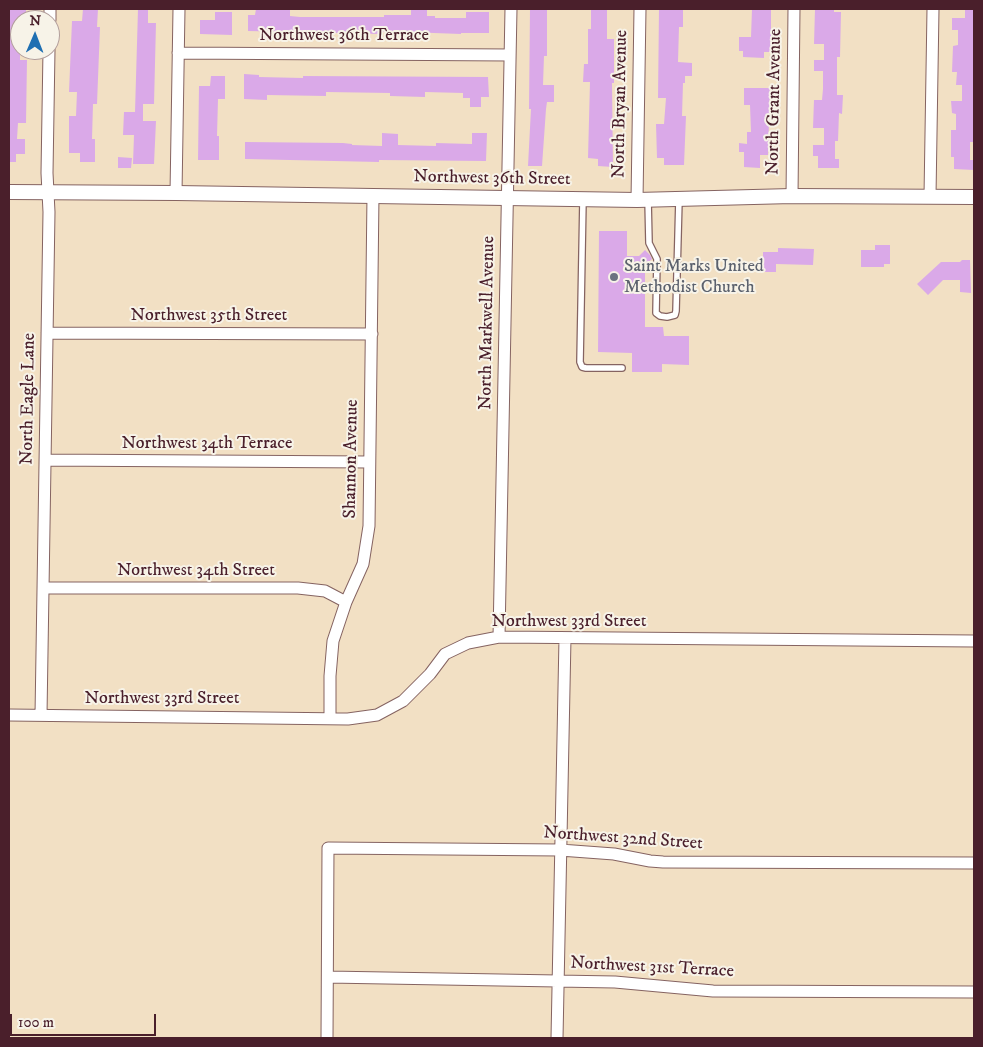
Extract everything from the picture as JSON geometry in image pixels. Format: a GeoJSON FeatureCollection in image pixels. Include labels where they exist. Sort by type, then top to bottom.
{"type":"FeatureCollection","features":[{"type":"Feature","properties":{"kind":"street"},"geometry":{"type":"LineString","coordinates":[[176,193],[179,9]]}},
{"type":"Feature","properties":{"kind":"street","name":"North Markwell Avenue"},"geometry":{"type":"LineString","coordinates":[[499,637],[511,9]]}},
{"type":"Feature","properties":{"kind":"street","name":"North Bryan Avenue"},"geometry":{"type":"LineString","coordinates":[[640,9],[642,200]]}},
{"type":"Feature","properties":{"kind":"street","name":"North Grant Avenue"},"geometry":{"type":"LineString","coordinates":[[792,196],[794,9]]}},
{"type":"Feature","properties":{"kind":"street"},"geometry":{"type":"LineString","coordinates":[[930,196],[933,9]]}},
{"type":"Feature","properties":{"kind":"street","name":"Northwest 36th Terrace"},"geometry":{"type":"LineString","coordinates":[[178,53],[510,54]]}},
{"type":"Feature","properties":{"kind":"street","name":"North Eagle Lane"},"geometry":{"type":"LineString","coordinates":[[41,715],[49,212],[49,60]]}},
{"type":"Feature","properties":{"kind":"street","name":"Northwest 36th Street"},"geometry":{"type":"LineString","coordinates":[[9,192],[48,194],[373,195],[642,200],[792,196],[974,197]]}},
{"type":"Feature","properties":{"kind":"street","name":"Shannon Avenue"},"geometry":{"type":"LineString","coordinates":[[330,718],[331,657],[334,641],[346,602],[360,572],[366,549],[368,526],[373,195]]}},
{"type":"Feature","properties":{"kind":"street","name":"Northwest 35th Street"},"geometry":{"type":"LineString","coordinates":[[47,333],[372,334]]}},
{"type":"Feature","properties":{"kind":"street","name":"Northwest 34th Terrace"},"geometry":{"type":"LineString","coordinates":[[45,460],[369,462]]}},
{"type":"Feature","properties":{"kind":"street","name":"Northwest 34th Street"},"geometry":{"type":"LineString","coordinates":[[43,588],[298,588],[325,591],[346,602]]}},
{"type":"Feature","properties":{"kind":"street","name":"Northwest 33rd Street"},"geometry":{"type":"LineString","coordinates":[[41,715],[348,719],[378,715],[403,701],[430,674],[445,654],[468,644],[499,637],[974,642]]}},
{"type":"Feature","properties":{"kind":"street"},"geometry":{"type":"LineString","coordinates":[[557,1038],[565,638]]}},
{"type":"Feature","properties":{"kind":"street"},"geometry":{"type":"LineString","coordinates":[[9,715],[41,715]]}},
{"type":"Feature","properties":{"kind":"street","name":"Northwest 32nd Street"},"geometry":{"type":"LineString","coordinates":[[328,977],[328,848],[560,850],[614,854],[663,862],[974,863]]}},
{"type":"Feature","properties":{"kind":"street"},"geometry":{"type":"LineString","coordinates":[[327,1038],[328,977]]}},
{"type":"Feature","properties":{"kind":"street","name":"Northwest 31st Terrace"},"geometry":{"type":"LineString","coordinates":[[328,977],[615,982],[713,991],[974,992]]}},
{"type":"Feature","properties":{"kind":"lane"},"geometry":{"type":"LineString","coordinates":[[642,200],[649,244],[657,259],[656,313],[667,318],[675,315],[676,311],[679,198]]}},
{"type":"Feature","properties":{"kind":"lane"},"geometry":{"type":"LineString","coordinates":[[583,199],[580,362],[582,367],[586,368],[622,368]]}},
{"type":"Feature","properties":{"kind":"building"},"geometry":{"type":"Polygon","coordinates":[[[9,9],[26,9],[10,10],[10,60],[27,60],[26,123],[18,123],[17,139],[25,139],[25,154],[16,154],[16,162],[9,162],[9,9]]]}},
{"type":"Feature","properties":{"kind":"building"},"geometry":{"type":"Polygon","coordinates":[[[83,9],[98,9],[97,27],[100,27],[97,104],[93,104],[92,139],[95,139],[95,162],[80,162],[80,153],[69,153],[69,116],[76,116],[77,92],[69,92],[72,21],[82,21],[83,9]]]}},
{"type":"Feature","properties":{"kind":"building"},"geometry":{"type":"Polygon","coordinates":[[[138,9],[148,9],[148,23],[156,23],[154,104],[143,104],[143,121],[156,121],[154,164],[133,164],[134,135],[123,135],[124,112],[135,112],[138,9]]]}},
{"type":"Feature","properties":{"kind":"building"},"geometry":{"type":"Polygon","coordinates":[[[256,9],[290,9],[290,16],[300,17],[384,17],[384,15],[411,15],[411,9],[427,9],[427,16],[435,16],[435,18],[466,18],[466,12],[489,12],[489,33],[381,32],[381,34],[248,31],[248,15],[255,15],[256,9]]]}},
{"type":"Feature","properties":{"kind":"building"},"geometry":{"type":"Polygon","coordinates":[[[530,9],[547,9],[547,56],[544,56],[543,85],[554,85],[554,102],[547,102],[542,166],[528,166],[531,109],[529,109],[530,9]]]}},
{"type":"Feature","properties":{"kind":"building"},"geometry":{"type":"Polygon","coordinates":[[[591,9],[607,9],[607,39],[614,39],[614,83],[612,83],[613,167],[598,166],[598,159],[588,158],[590,82],[583,82],[584,64],[588,64],[588,29],[591,29],[591,9]]]}},
{"type":"Feature","properties":{"kind":"building"},"geometry":{"type":"Polygon","coordinates":[[[659,9],[683,9],[683,27],[679,27],[678,62],[692,63],[692,76],[685,76],[685,83],[683,83],[682,116],[686,116],[684,165],[664,165],[664,158],[657,158],[656,124],[664,124],[666,98],[658,98],[659,9]]]}},
{"type":"Feature","properties":{"kind":"building"},"geometry":{"type":"Polygon","coordinates":[[[752,9],[771,9],[771,52],[764,52],[764,58],[743,57],[743,51],[739,51],[739,37],[751,37],[752,9]]]}},
{"type":"Feature","properties":{"kind":"building"},"geometry":{"type":"Polygon","coordinates":[[[815,9],[834,9],[834,12],[841,12],[840,57],[837,57],[837,95],[843,95],[842,114],[839,113],[838,141],[835,141],[835,159],[839,159],[839,168],[818,168],[818,156],[813,156],[813,145],[824,145],[824,128],[813,128],[814,100],[822,100],[823,89],[823,71],[814,71],[814,60],[824,60],[824,44],[814,44],[815,9]]]}},
{"type":"Feature","properties":{"kind":"building"},"geometry":{"type":"Polygon","coordinates":[[[965,9],[974,9],[974,142],[970,142],[970,160],[974,160],[974,170],[954,169],[954,157],[951,157],[951,130],[956,130],[956,114],[952,113],[951,101],[962,101],[962,85],[956,85],[957,72],[952,72],[953,46],[958,45],[958,30],[952,30],[952,18],[965,18],[965,9]]]}},
{"type":"Feature","properties":{"kind":"building"},"geometry":{"type":"Polygon","coordinates":[[[215,12],[232,12],[232,35],[200,34],[200,20],[215,20],[215,12]]]}},
{"type":"Feature","properties":{"kind":"building"},"geometry":{"type":"Polygon","coordinates":[[[244,74],[259,75],[259,77],[303,78],[303,76],[488,77],[489,97],[481,97],[481,107],[470,107],[470,98],[463,98],[463,93],[425,92],[425,97],[390,96],[390,93],[326,92],[326,96],[267,95],[267,100],[244,99],[244,74]]]}},
{"type":"Feature","properties":{"kind":"building"},"geometry":{"type":"Polygon","coordinates":[[[211,76],[225,76],[225,99],[218,99],[217,136],[219,136],[219,160],[198,160],[199,86],[210,86],[211,76]]]}},
{"type":"Feature","properties":{"kind":"building"},"geometry":{"type":"Polygon","coordinates":[[[744,88],[770,88],[768,155],[760,155],[760,168],[744,167],[744,152],[739,152],[739,143],[747,144],[747,132],[751,132],[750,105],[744,105],[744,88]]]}},
{"type":"Feature","properties":{"kind":"building"},"geometry":{"type":"Polygon","coordinates":[[[382,133],[398,134],[398,145],[436,146],[436,143],[472,144],[472,133],[487,133],[486,161],[379,160],[379,162],[245,159],[245,142],[343,143],[382,146],[382,133]]]}},
{"type":"Feature","properties":{"kind":"building"},"geometry":{"type":"Polygon","coordinates":[[[118,157],[132,158],[131,168],[118,168],[118,157]]]}},
{"type":"Feature","properties":{"kind":"building"},"geometry":{"type":"Polygon","coordinates":[[[599,231],[627,231],[627,256],[639,256],[645,250],[650,255],[652,259],[645,265],[645,327],[663,327],[664,336],[689,336],[689,365],[662,364],[662,372],[632,372],[632,353],[598,352],[599,231]]]}},
{"type":"Feature","properties":{"kind":"building"},"geometry":{"type":"Polygon","coordinates":[[[875,245],[890,245],[890,264],[884,264],[884,267],[861,267],[861,250],[875,250],[875,245]]]}},
{"type":"Feature","properties":{"kind":"building"},"geometry":{"type":"Polygon","coordinates":[[[778,248],[814,249],[813,265],[776,264],[776,272],[763,272],[763,252],[778,252],[778,248]]]}},
{"type":"Feature","properties":{"kind":"building"},"geometry":{"type":"Polygon","coordinates":[[[962,260],[970,260],[971,293],[960,292],[960,280],[943,280],[928,295],[917,284],[941,262],[960,262],[962,260]]]}},
{"type":"Feature","properties":{"kind":"place","name":"Saint Marks United Methodist Church"},"geometry":{"type":"Point","coordinates":[614,277]}}]}
